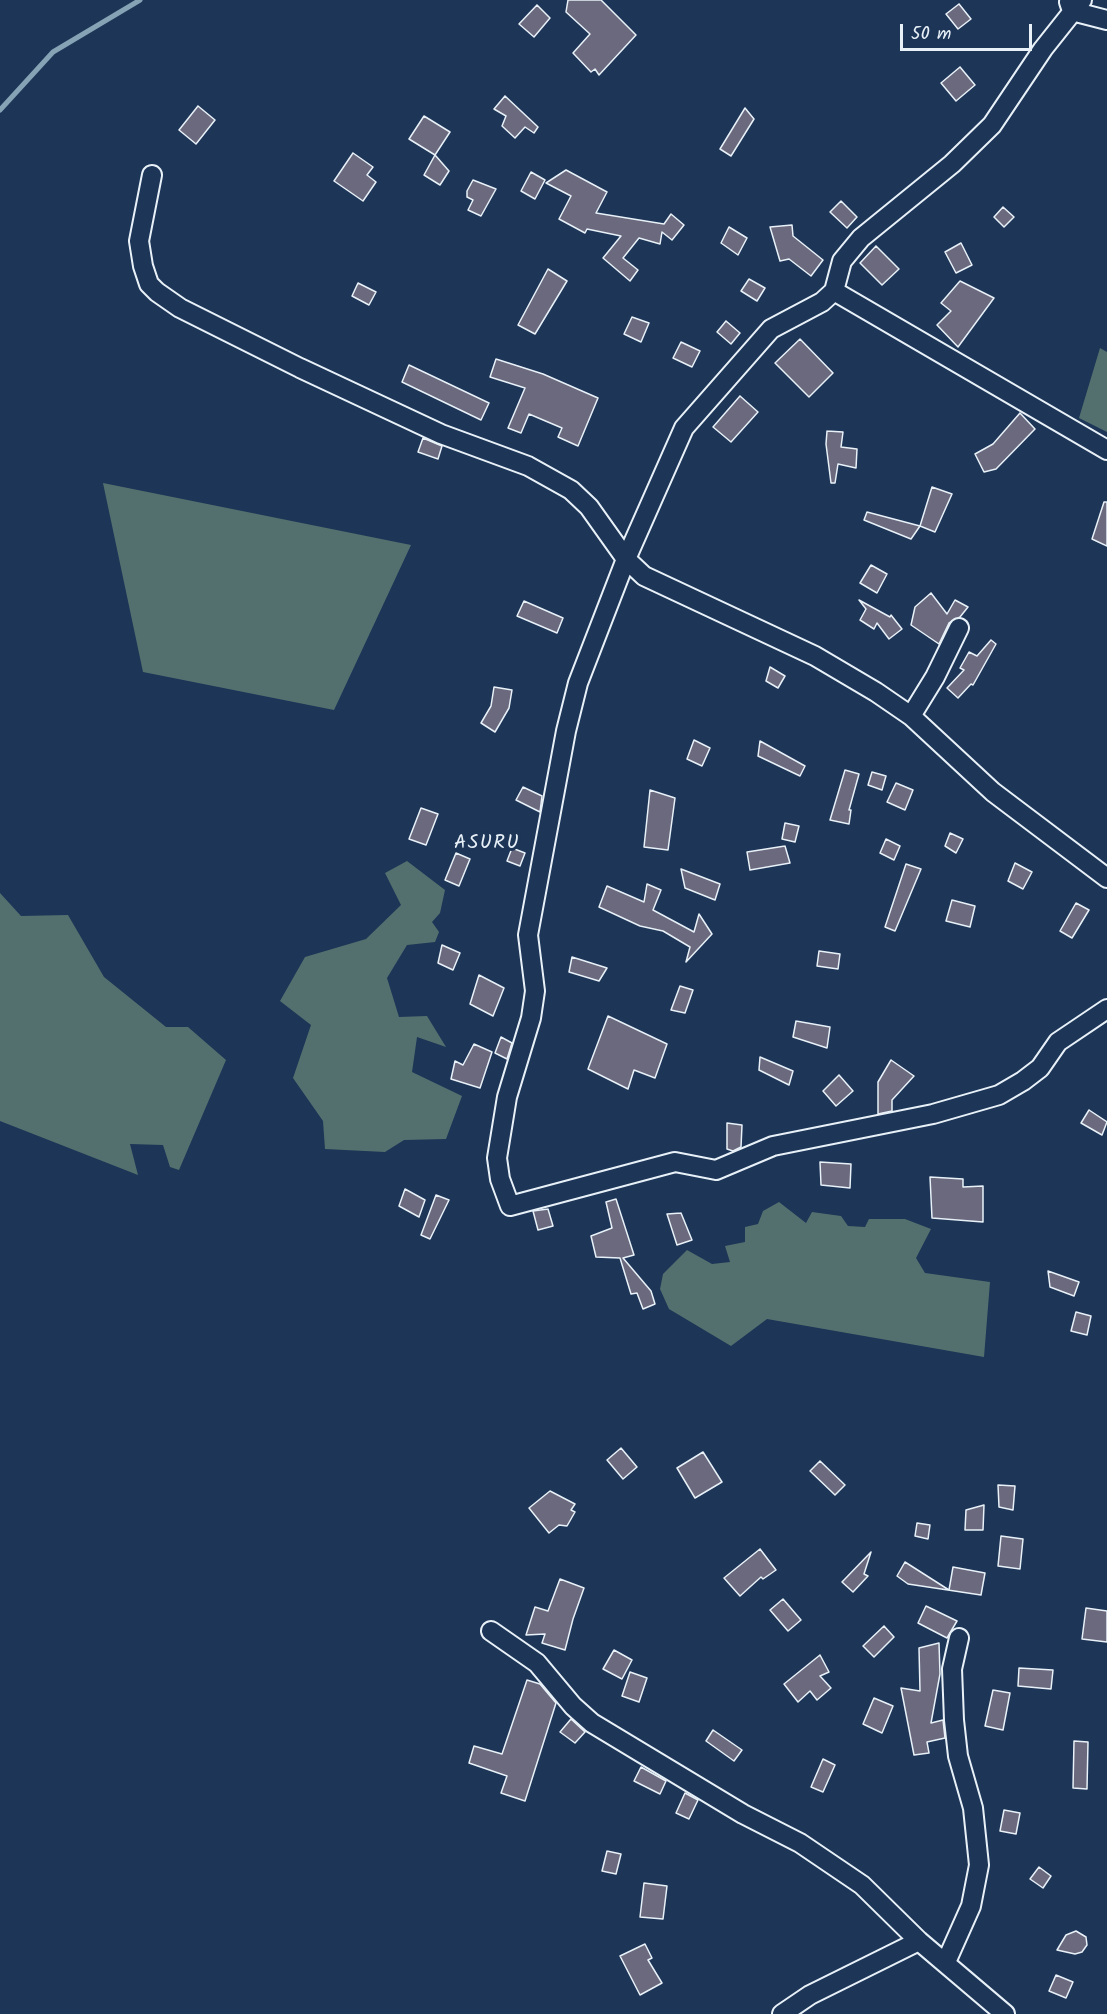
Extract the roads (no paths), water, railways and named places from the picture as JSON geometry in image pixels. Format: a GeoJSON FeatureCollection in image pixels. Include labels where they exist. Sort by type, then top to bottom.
{"type":"FeatureCollection","features":[{"type":"Feature","properties":{"kind":"street"},"geometry":{"type":"LineString","coordinates":[[1107,20],[1074,4],[992,125],[952,164],[879,222],[847,253],[834,291],[822,302],[771,329],[684,428],[626,559],[578,683],[566,731],[528,934],[535,991],[507,1097],[497,1158],[500,1179],[510,1206],[675,1162],[716,1170],[772,1146],[933,1114],[999,1095],[1040,1068],[1058,1042],[1107,1009]]}},
{"type":"Feature","properties":{"kind":"street"},"geometry":{"type":"LineString","coordinates":[[152,175],[139,241],[146,275],[157,292],[180,308],[300,368],[441,434],[528,466],[571,490],[589,507],[626,559],[644,576],[665,588],[815,656],[911,716],[993,792],[1107,878]]}},
{"type":"Feature","properties":{"kind":"street"},"geometry":{"type":"LineString","coordinates":[[834,291],[1107,450]]}},
{"type":"Feature","properties":{"kind":"street"},"geometry":{"type":"LineString","coordinates":[[911,716],[935,677],[959,628]]}},
{"type":"Feature","properties":{"kind":"street"},"geometry":{"type":"LineString","coordinates":[[491,1631],[537,1663],[573,1706],[592,1723],[743,1814],[800,1843],[862,1885],[919,1941],[1005,2014]]}},
{"type":"Feature","properties":{"kind":"street"},"geometry":{"type":"LineString","coordinates":[[946,1962],[971,1906],[979,1865],[973,1808],[958,1756],[954,1720],[952,1669],[959,1638]]}},
{"type":"Feature","properties":{"kind":"street"},"geometry":{"type":"LineString","coordinates":[[782,2014],[810,1995],[919,1941]]}},
{"type":"Feature","properties":{"kind":"waterway"},"geometry":{"type":"LineString","coordinates":[[0,110],[53,52],[140,0]]}},
{"type":"Feature","properties":{"kind":"district","name":"ASURU"},"geometry":{"type":"Point","coordinates":[487,845]}}]}
